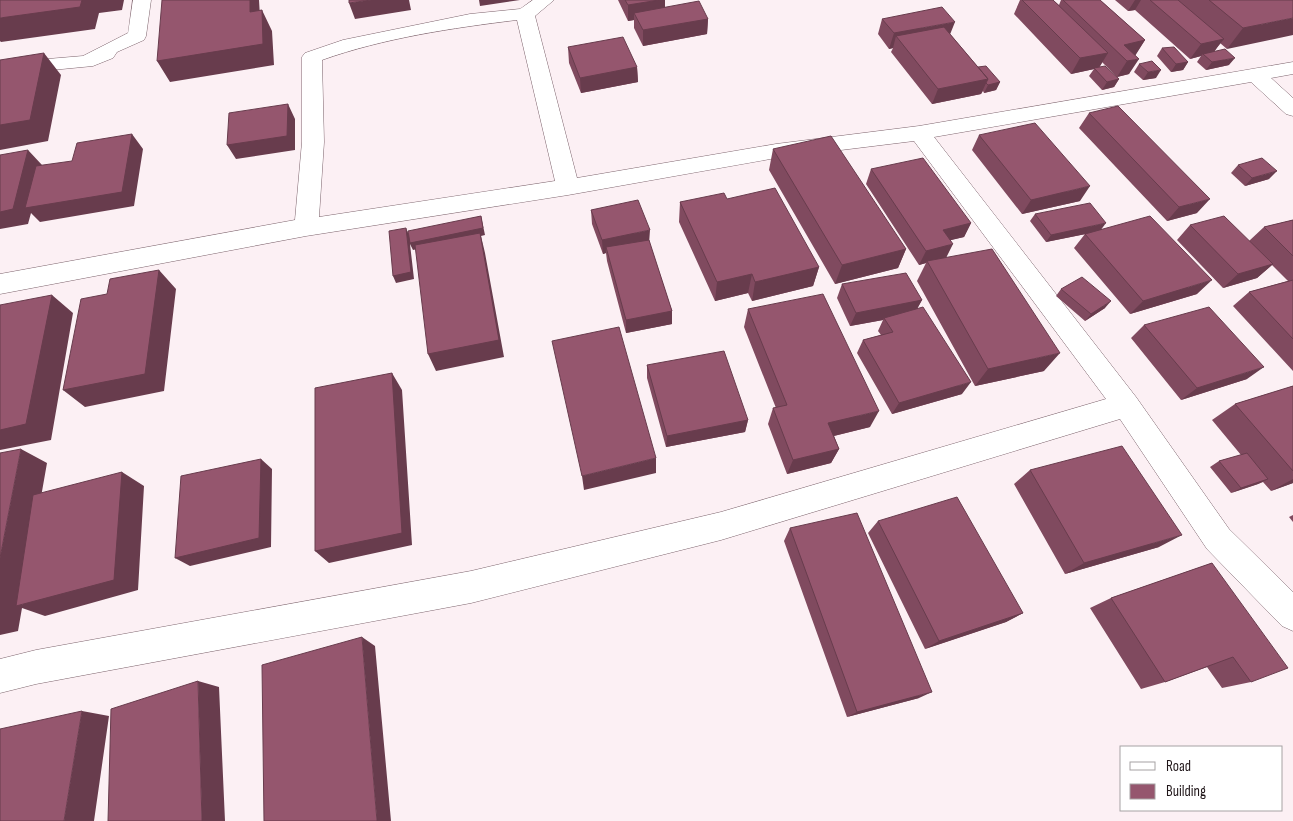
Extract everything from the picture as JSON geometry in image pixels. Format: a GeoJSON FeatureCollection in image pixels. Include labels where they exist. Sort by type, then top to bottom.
{"type":"FeatureCollection","features":[{"type":"Feature","properties":{"kind":"street"},"geometry":{"type":"LineString","coordinates":[[0,69],[86,62],[101,57],[110,48],[137,36],[142,0]]}},
{"type":"Feature","properties":{"kind":"street"},"geometry":{"type":"LineString","coordinates":[[306,226],[313,173],[312,57],[343,46],[470,20],[525,14],[546,0]]}},
{"type":"Feature","properties":{"kind":"street"},"geometry":{"type":"LineString","coordinates":[[525,14],[568,188]]}},
{"type":"Feature","properties":{"kind":"street"},"geometry":{"type":"LineString","coordinates":[[0,284],[306,226],[568,188],[776,151],[919,133],[1293,68]]}},
{"type":"Feature","properties":{"kind":"street"},"geometry":{"type":"LineString","coordinates":[[1254,74],[1293,109]]}},
{"type":"Feature","properties":{"kind":"street"},"geometry":{"type":"LineString","coordinates":[[919,133],[1126,405],[1218,539],[1293,616]]}},
{"type":"Feature","properties":{"kind":"street"},"geometry":{"type":"LineString","coordinates":[[0,676],[36,667],[471,587],[721,526],[1126,405]]}},
{"type":"Feature","properties":{"kind":"building"},"geometry":{"type":"Polygon","coordinates":[[[0,0],[82,0],[80,7],[0,18],[0,0]]]}},
{"type":"Feature","properties":{"kind":"building"},"geometry":{"type":"Polygon","coordinates":[[[162,0],[250,0],[250,12],[262,10],[263,44],[157,61],[162,0]]]}},
{"type":"Feature","properties":{"kind":"building"},"geometry":{"type":"Polygon","coordinates":[[[349,0],[371,0],[349,3],[349,0]]]}},
{"type":"Feature","properties":{"kind":"building"},"geometry":{"type":"Polygon","coordinates":[[[625,0],[659,0],[628,5],[625,0]]]}},
{"type":"Feature","properties":{"kind":"building"},"geometry":{"type":"Polygon","coordinates":[[[1022,0],[1053,0],[1108,53],[1080,58],[1022,0]]]}},
{"type":"Feature","properties":{"kind":"building"},"geometry":{"type":"Polygon","coordinates":[[[1063,0],[1100,0],[1145,40],[1124,45],[1139,59],[1127,61],[1063,0]]]}},
{"type":"Feature","properties":{"kind":"building"},"geometry":{"type":"Polygon","coordinates":[[[1150,0],[1178,0],[1224,39],[1201,44],[1150,0]]]}},
{"type":"Feature","properties":{"kind":"building"},"geometry":{"type":"Polygon","coordinates":[[[1209,0],[1293,0],[1293,18],[1243,28],[1209,0]]]}},
{"type":"Feature","properties":{"kind":"building"},"geometry":{"type":"Polygon","coordinates":[[[699,1],[708,19],[643,30],[634,13],[699,1]]]}},
{"type":"Feature","properties":{"kind":"building"},"geometry":{"type":"Polygon","coordinates":[[[942,7],[955,22],[894,33],[882,19],[942,7]]]}},
{"type":"Feature","properties":{"kind":"building"},"geometry":{"type":"Polygon","coordinates":[[[944,27],[988,79],[938,89],[896,36],[944,27]]]}},
{"type":"Feature","properties":{"kind":"building"},"geometry":{"type":"Polygon","coordinates":[[[623,37],[637,67],[580,78],[568,47],[623,37]]]}},
{"type":"Feature","properties":{"kind":"building"},"geometry":{"type":"Polygon","coordinates":[[[1174,47],[1188,62],[1176,64],[1162,48],[1174,47]]]}},
{"type":"Feature","properties":{"kind":"building"},"geometry":{"type":"Polygon","coordinates":[[[1225,49],[1235,58],[1212,62],[1203,54],[1225,49]]]}},
{"type":"Feature","properties":{"kind":"building"},"geometry":{"type":"Polygon","coordinates":[[[44,53],[30,120],[0,125],[0,60],[44,53]]]}},
{"type":"Feature","properties":{"kind":"building"},"geometry":{"type":"Polygon","coordinates":[[[1152,61],[1161,70],[1148,72],[1139,64],[1152,61]]]}},
{"type":"Feature","properties":{"kind":"building"},"geometry":{"type":"Polygon","coordinates":[[[986,66],[1000,82],[988,85],[986,83],[988,79],[978,67],[986,66]]]}},
{"type":"Feature","properties":{"kind":"building"},"geometry":{"type":"Polygon","coordinates":[[[1105,66],[1119,79],[1107,82],[1094,68],[1105,66]]]}},
{"type":"Feature","properties":{"kind":"building"},"geometry":{"type":"Polygon","coordinates":[[[288,104],[287,136],[227,145],[229,113],[288,104]]]}},
{"type":"Feature","properties":{"kind":"building"},"geometry":{"type":"Polygon","coordinates":[[[1118,106],[1210,199],[1179,207],[1089,113],[1118,106]]]}},
{"type":"Feature","properties":{"kind":"building"},"geometry":{"type":"Polygon","coordinates":[[[1035,123],[1090,186],[1031,200],[979,135],[1035,123]]]}},
{"type":"Feature","properties":{"kind":"building"},"geometry":{"type":"Polygon","coordinates":[[[132,134],[122,192],[25,208],[36,166],[72,161],[77,143],[132,134]]]}},
{"type":"Feature","properties":{"kind":"building"},"geometry":{"type":"Polygon","coordinates":[[[831,136],[906,249],[842,265],[773,149],[831,136]]]}},
{"type":"Feature","properties":{"kind":"building"},"geometry":{"type":"Polygon","coordinates":[[[28,150],[13,209],[0,212],[0,155],[28,150]]]}},
{"type":"Feature","properties":{"kind":"building"},"geometry":{"type":"Polygon","coordinates":[[[923,158],[971,223],[943,230],[953,244],[926,251],[871,169],[923,158]]]}},
{"type":"Feature","properties":{"kind":"building"},"geometry":{"type":"Polygon","coordinates":[[[1262,158],[1277,171],[1252,178],[1238,165],[1262,158]]]}},
{"type":"Feature","properties":{"kind":"building"},"geometry":{"type":"Polygon","coordinates":[[[775,188],[819,267],[755,282],[752,274],[717,282],[680,202],[724,193],[727,199],[775,188]]]}},
{"type":"Feature","properties":{"kind":"building"},"geometry":{"type":"Polygon","coordinates":[[[638,200],[650,230],[602,240],[591,210],[638,200]]]}},
{"type":"Feature","properties":{"kind":"building"},"geometry":{"type":"Polygon","coordinates":[[[1090,203],[1106,223],[1051,235],[1035,214],[1090,203]]]}},
{"type":"Feature","properties":{"kind":"building"},"geometry":{"type":"Polygon","coordinates":[[[481,216],[483,228],[410,243],[408,231],[481,216]]]}},
{"type":"Feature","properties":{"kind":"building"},"geometry":{"type":"Polygon","coordinates":[[[1150,216],[1212,280],[1143,301],[1085,234],[1150,216]]]}},
{"type":"Feature","properties":{"kind":"building"},"geometry":{"type":"Polygon","coordinates":[[[1224,216],[1273,264],[1238,274],[1190,225],[1224,216]]]}},
{"type":"Feature","properties":{"kind":"building"},"geometry":{"type":"Polygon","coordinates":[[[1293,220],[1293,256],[1264,227],[1293,220]]]}},
{"type":"Feature","properties":{"kind":"building"},"geometry":{"type":"Polygon","coordinates":[[[406,228],[411,272],[393,276],[389,231],[406,228]]]}},
{"type":"Feature","properties":{"kind":"building"},"geometry":{"type":"Polygon","coordinates":[[[480,233],[499,340],[428,354],[415,245],[480,233]]]}},
{"type":"Feature","properties":{"kind":"building"},"geometry":{"type":"Polygon","coordinates":[[[649,240],[672,311],[626,320],[606,247],[649,240]]]}},
{"type":"Feature","properties":{"kind":"building"},"geometry":{"type":"Polygon","coordinates":[[[992,249],[1060,353],[988,369],[927,261],[992,249]]]}},
{"type":"Feature","properties":{"kind":"building"},"geometry":{"type":"Polygon","coordinates":[[[159,270],[145,374],[63,390],[81,299],[107,294],[110,279],[159,270]]]}},
{"type":"Feature","properties":{"kind":"building"},"geometry":{"type":"Polygon","coordinates":[[[906,273],[922,300],[856,313],[842,284],[906,273]]]}},
{"type":"Feature","properties":{"kind":"building"},"geometry":{"type":"Polygon","coordinates":[[[1082,277],[1111,301],[1091,314],[1061,289],[1082,277]]]}},
{"type":"Feature","properties":{"kind":"building"},"geometry":{"type":"Polygon","coordinates":[[[1293,280],[1293,339],[1249,292],[1293,280]]]}},
{"type":"Feature","properties":{"kind":"building"},"geometry":{"type":"Polygon","coordinates":[[[823,294],[879,411],[828,423],[839,449],[793,460],[773,408],[787,405],[748,309],[823,294]]]}},
{"type":"Feature","properties":{"kind":"building"},"geometry":{"type":"Polygon","coordinates":[[[52,295],[26,424],[0,430],[0,305],[52,295]]]}},
{"type":"Feature","properties":{"kind":"building"},"geometry":{"type":"Polygon","coordinates":[[[923,307],[971,382],[899,403],[863,340],[893,332],[884,318],[923,307]]]}},
{"type":"Feature","properties":{"kind":"building"},"geometry":{"type":"Polygon","coordinates":[[[1209,307],[1264,367],[1197,388],[1144,325],[1209,307]]]}},
{"type":"Feature","properties":{"kind":"building"},"geometry":{"type":"Polygon","coordinates":[[[619,327],[656,458],[582,476],[552,341],[619,327]]]}},
{"type":"Feature","properties":{"kind":"building"},"geometry":{"type":"Polygon","coordinates":[[[724,351],[748,420],[667,436],[647,365],[724,351]]]}},
{"type":"Feature","properties":{"kind":"building"},"geometry":{"type":"Polygon","coordinates":[[[392,373],[402,533],[315,551],[315,388],[392,373]]]}},
{"type":"Feature","properties":{"kind":"building"},"geometry":{"type":"Polygon","coordinates":[[[1293,386],[1293,471],[1235,404],[1293,386]]]}},
{"type":"Feature","properties":{"kind":"building"},"geometry":{"type":"Polygon","coordinates":[[[1122,446],[1182,535],[1084,563],[1030,470],[1122,446]]]}},
{"type":"Feature","properties":{"kind":"building"},"geometry":{"type":"Polygon","coordinates":[[[21,449],[0,558],[0,453],[21,449]]]}},
{"type":"Feature","properties":{"kind":"building"},"geometry":{"type":"Polygon","coordinates":[[[1247,453],[1268,479],[1241,488],[1219,461],[1247,453]]]}},
{"type":"Feature","properties":{"kind":"building"},"geometry":{"type":"Polygon","coordinates":[[[261,459],[259,538],[175,558],[181,476],[261,459]]]}},
{"type":"Feature","properties":{"kind":"building"},"geometry":{"type":"Polygon","coordinates":[[[122,472],[114,580],[16,606],[33,495],[122,472]]]}},
{"type":"Feature","properties":{"kind":"building"},"geometry":{"type":"Polygon","coordinates":[[[957,497],[1023,613],[939,641],[878,521],[957,497]]]}},
{"type":"Feature","properties":{"kind":"building"},"geometry":{"type":"Polygon","coordinates":[[[857,513],[932,692],[857,712],[790,528],[857,513]]]}},
{"type":"Feature","properties":{"kind":"building"},"geometry":{"type":"Polygon","coordinates":[[[1212,563],[1288,668],[1251,682],[1233,657],[1165,682],[1111,598],[1212,563]]]}},
{"type":"Feature","properties":{"kind":"building"},"geometry":{"type":"Polygon","coordinates":[[[362,637],[377,821],[264,821],[262,665],[362,637]]]}},
{"type":"Feature","properties":{"kind":"building"},"geometry":{"type":"Polygon","coordinates":[[[198,681],[202,821],[108,821],[111,709],[198,681]]]}},
{"type":"Feature","properties":{"kind":"building"},"geometry":{"type":"Polygon","coordinates":[[[82,711],[64,821],[0,821],[0,729],[82,711]]]}}]}
